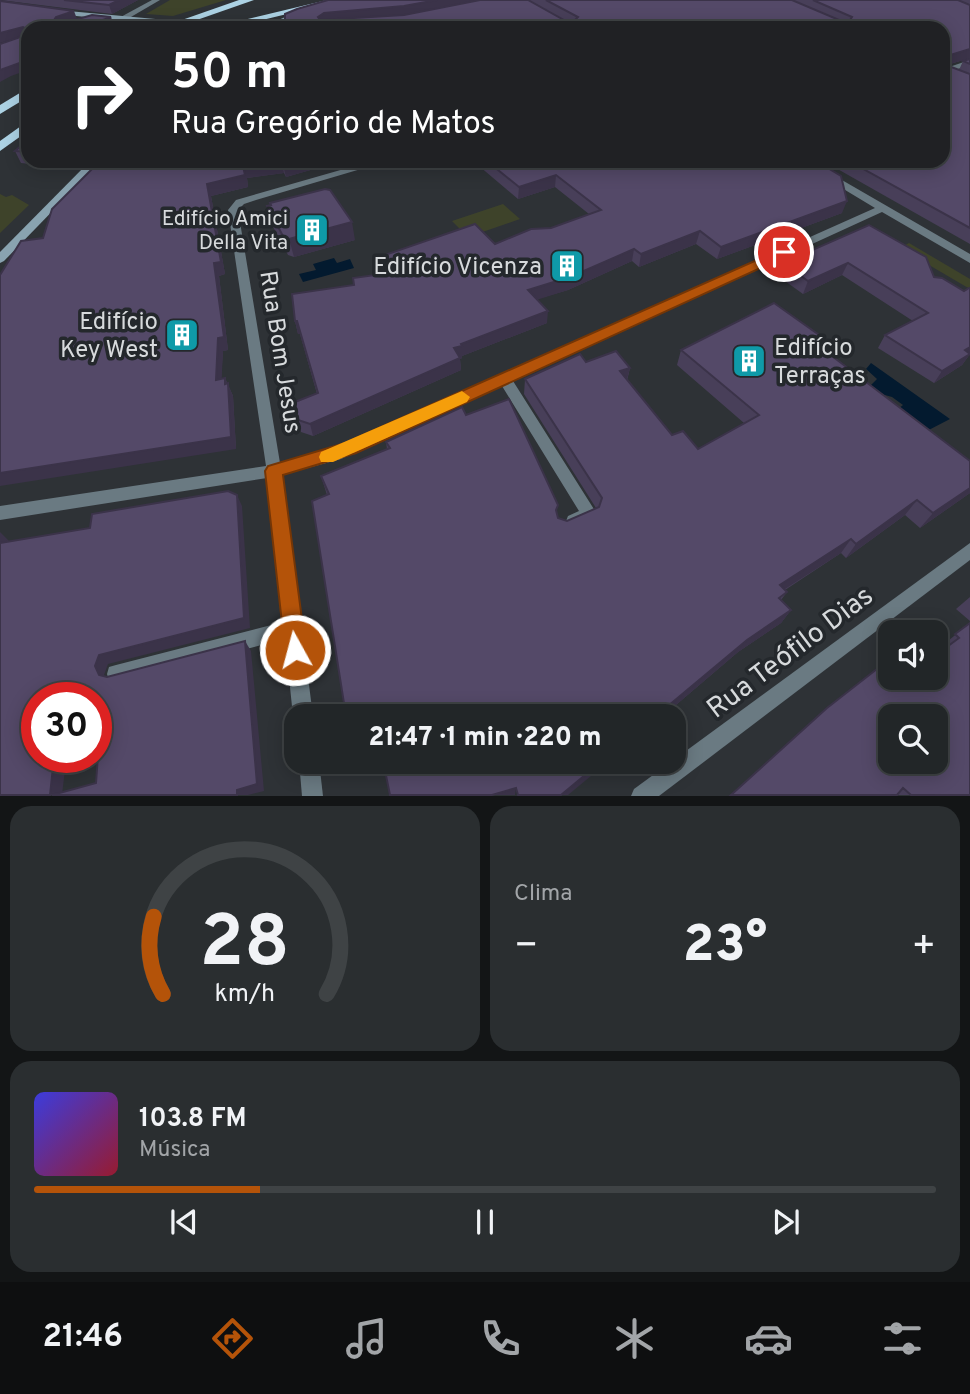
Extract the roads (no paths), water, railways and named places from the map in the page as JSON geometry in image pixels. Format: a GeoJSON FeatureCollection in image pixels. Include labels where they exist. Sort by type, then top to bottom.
{"type":"FeatureCollection","features":[{"type":"Feature","properties":{"kind":"highway"},"geometry":{"type":"LineString","coordinates":[[183,21],[249,0]]}},
{"type":"Feature","properties":{"kind":"highway"},"geometry":{"type":"LineString","coordinates":[[240,21],[307,0]]}},
{"type":"Feature","properties":{"kind":"highway"},"geometry":{"type":"LineString","coordinates":[[250,21],[340,0]]}},
{"type":"Feature","properties":{"kind":"highway"},"geometry":{"type":"LineString","coordinates":[[0,110],[21,96]]}},
{"type":"Feature","properties":{"kind":"highway"},"geometry":{"type":"LineString","coordinates":[[0,147],[21,130]]}},
{"type":"Feature","properties":{"kind":"main road"},"geometry":{"type":"LineString","coordinates":[[282,21],[326,4]]}},
{"type":"Feature","properties":{"kind":"main road"},"geometry":{"type":"LineString","coordinates":[[49,11],[112,21]]}},
{"type":"Feature","properties":{"kind":"main road"},"geometry":{"type":"LineString","coordinates":[[950,74],[958,77]]}},
{"type":"Feature","properties":{"kind":"main road"},"geometry":{"type":"LineString","coordinates":[[0,259],[89,168]]}},
{"type":"Feature","properties":{"kind":"street"},"geometry":{"type":"LineString","coordinates":[[127,21],[157,0]]}},
{"type":"Feature","properties":{"kind":"street"},"geometry":{"type":"LineString","coordinates":[[86,21],[97,17]]}},
{"type":"Feature","properties":{"kind":"street"},"geometry":{"type":"LineString","coordinates":[[950,70],[970,62]]}},
{"type":"Feature","properties":{"kind":"street","name":"Rua Bom Jesus"},"geometry":{"type":"LineString","coordinates":[[302,704],[274,471],[233,220],[236,206],[251,198],[358,168]]}},
{"type":"Feature","properties":{"kind":"street"},"geometry":{"type":"LineString","coordinates":[[814,168],[970,259]]}},
{"type":"Feature","properties":{"kind":"street"},"geometry":{"type":"LineString","coordinates":[[0,513],[274,471],[336,455],[883,208]]}},
{"type":"Feature","properties":{"kind":"street"},"geometry":{"type":"LineString","coordinates":[[504,378],[589,514],[564,526]]}},
{"type":"Feature","properties":{"kind":"street","name":"Rua Teófilo Dias"},"geometry":{"type":"LineString","coordinates":[[641,796],[970,550]]}},
{"type":"Feature","properties":{"kind":"street"},"geometry":{"type":"LineString","coordinates":[[116,674],[293,628]]}},
{"type":"Feature","properties":{"kind":"street"},"geometry":{"type":"LineString","coordinates":[[310,774],[313,796]]}},
{"type":"Feature","properties":{"kind":"water"},"geometry":{"type":"Polygon","coordinates":[[[334,258],[337,263],[350,259],[354,268],[303,282],[299,274],[316,270],[313,264],[334,258]]]}},
{"type":"Feature","properties":{"kind":"water"},"geometry":{"type":"Polygon","coordinates":[[[871,363],[950,419],[921,434],[893,413],[903,405],[892,397],[874,392],[871,385],[877,379],[866,369],[871,363]]]}},
{"type":"Feature","properties":{"kind":"place","name":"Edifício Amici Della Vita"},"geometry":{"type":"Point","coordinates":[312,230]}},
{"type":"Feature","properties":{"kind":"place","name":"Edifício Vicenza"},"geometry":{"type":"Point","coordinates":[567,266]}},
{"type":"Feature","properties":{"kind":"place","name":"Edifício Key West"},"geometry":{"type":"Point","coordinates":[182,335]}},
{"type":"Feature","properties":{"kind":"place","name":"Edifício Terraças"},"geometry":{"type":"Point","coordinates":[749,361]}}]}
